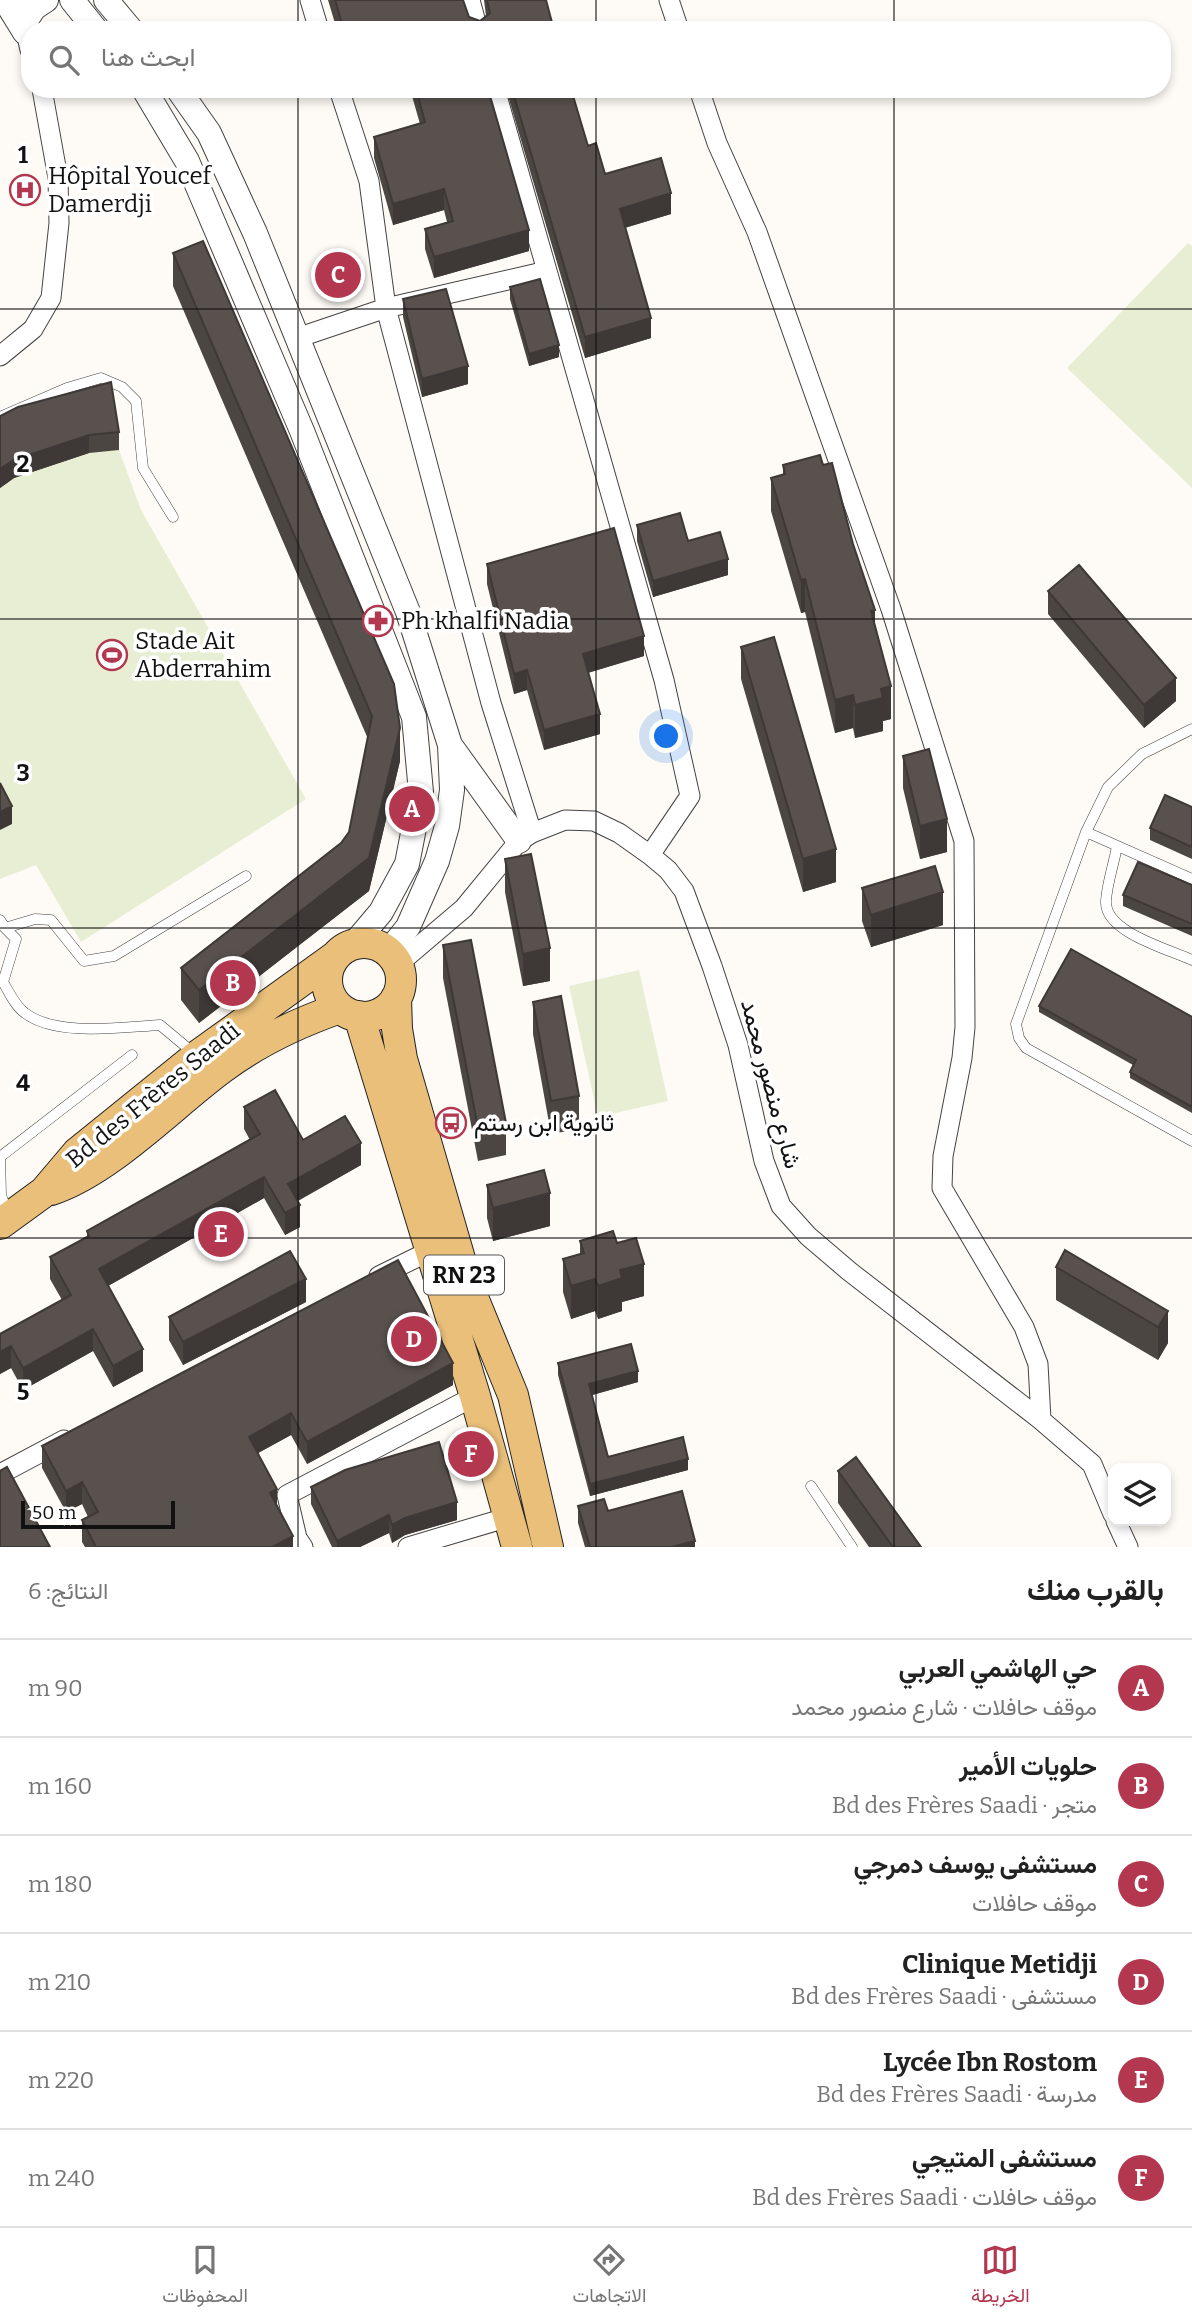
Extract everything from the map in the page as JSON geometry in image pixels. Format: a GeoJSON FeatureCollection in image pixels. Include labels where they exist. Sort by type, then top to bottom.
{"type":"FeatureCollection","features":[{"type":"Feature","properties":{"kind":"main road"},"geometry":{"type":"LineString","coordinates":[[366,943],[393,959],[401,976],[396,998],[380,1013],[349,1012],[328,990],[327,978],[345,950],[366,943]]}},
{"type":"Feature","properties":{"kind":"main road","name":"Bd des Frères Saadi"},"geometry":{"type":"LineString","coordinates":[[44,1192],[77,1153],[197,1056],[345,950]]}},
{"type":"Feature","properties":{"kind":"main road","name":"RN 23"},"geometry":{"type":"LineString","coordinates":[[396,998],[402,1059],[441,1246],[475,1396],[517,1547]]}},
{"type":"Feature","properties":{"kind":"main road","name":"Bd des Frères Saadi"},"geometry":{"type":"LineString","coordinates":[[4,1221],[44,1192],[92,1170],[223,1067],[265,1040],[300,1022],[349,1012]]}},
{"type":"Feature","properties":{"kind":"main road","name":"RN 23"},"geometry":{"type":"LineString","coordinates":[[349,1012],[371,1051],[441,1246],[467,1283],[513,1395],[548,1547]]}},
{"type":"Feature","properties":{"kind":"main road"},"geometry":{"type":"LineString","coordinates":[[300,1022],[339,1029],[371,1051]]}},
{"type":"Feature","properties":{"kind":"street"},"geometry":{"type":"LineString","coordinates":[[2,0],[21,23]]}},
{"type":"Feature","properties":{"kind":"street"},"geometry":{"type":"LineString","coordinates":[[28,21],[34,8],[46,0]]}},
{"type":"Feature","properties":{"kind":"street"},"geometry":{"type":"LineString","coordinates":[[72,0],[89,21]]}},
{"type":"Feature","properties":{"kind":"street"},"geometry":{"type":"LineString","coordinates":[[106,0],[124,21]]}},
{"type":"Feature","properties":{"kind":"street"},"geometry":{"type":"LineString","coordinates":[[310,0],[316,21]]}},
{"type":"Feature","properties":{"kind":"street"},"geometry":{"type":"LineString","coordinates":[[470,0],[476,21]]}},
{"type":"Feature","properties":{"kind":"street"},"geometry":{"type":"LineString","coordinates":[[669,0],[676,21]]}},
{"type":"Feature","properties":{"kind":"street"},"geometry":{"type":"LineString","coordinates":[[0,356],[33,328],[51,298],[59,223],[58,178],[44,98]]}},
{"type":"Feature","properties":{"kind":"street"},"geometry":{"type":"LineString","coordinates":[[149,98],[187,161],[302,431],[414,717],[421,792],[408,864],[381,912],[345,950]]}},
{"type":"Feature","properties":{"kind":"street"},"geometry":{"type":"LineString","coordinates":[[184,98],[208,133],[255,233],[408,612],[450,745],[452,790],[447,826],[437,862],[393,959]]}},
{"type":"Feature","properties":{"kind":"street"},"geometry":{"type":"LineString","coordinates":[[342,98],[369,181],[387,308],[526,837]]}},
{"type":"Feature","properties":{"kind":"street"},"geometry":{"type":"LineString","coordinates":[[498,98],[664,680],[690,796],[650,855]]}},
{"type":"Feature","properties":{"kind":"street"},"geometry":{"type":"LineString","coordinates":[[702,98],[717,143],[757,232],[887,596],[964,841],[965,1027],[962,1058],[943,1156],[942,1188],[1024,1327],[1038,1364],[1041,1420]]}},
{"type":"Feature","properties":{"kind":"street"},"geometry":{"type":"LineString","coordinates":[[223,247],[255,233]]}},
{"type":"Feature","properties":{"kind":"street"},"geometry":{"type":"LineString","coordinates":[[297,338],[387,308],[547,271]]}},
{"type":"Feature","properties":{"kind":"street"},"geometry":{"type":"LineString","coordinates":[[450,745],[526,837]]}},
{"type":"Feature","properties":{"kind":"street","name":"شارع منصور محمد"},"geometry":{"type":"LineString","coordinates":[[526,837],[565,820],[594,821],[619,833],[668,870],[684,891],[738,1045],[764,1161],[781,1206],[808,1236],[849,1271],[1041,1420],[1091,1464],[1108,1503]]}},
{"type":"Feature","properties":{"kind":"street"},"geometry":{"type":"LineString","coordinates":[[393,959],[464,908],[526,837]]}},
{"type":"Feature","properties":{"kind":"street"},"geometry":{"type":"LineString","coordinates":[[363,1285],[441,1246]]}},
{"type":"Feature","properties":{"kind":"street"},"geometry":{"type":"LineString","coordinates":[[303,1547],[297,1538],[287,1495],[475,1396]]}},
{"type":"Feature","properties":{"kind":"street"},"geometry":{"type":"LineString","coordinates":[[0,1474],[85,1430]]}},
{"type":"Feature","properties":{"kind":"street"},"geometry":{"type":"LineString","coordinates":[[408,1547],[509,1517]]}},
{"type":"Feature","properties":{"kind":"street"},"geometry":{"type":"LineString","coordinates":[[1118,1526],[1128,1547]]}},
{"type":"Feature","properties":{"kind":"lane"},"geometry":{"type":"LineString","coordinates":[[0,417],[66,388],[101,378],[121,387],[136,401],[143,468],[173,517]]}},
{"type":"Feature","properties":{"kind":"lane"},"geometry":{"type":"LineString","coordinates":[[1192,729],[1142,754],[1108,787],[1086,832],[1018,1013],[1019,1038],[1026,1048],[1192,1142]]}},
{"type":"Feature","properties":{"kind":"lane"},"geometry":{"type":"LineString","coordinates":[[1086,832],[1192,879]]}},
{"type":"Feature","properties":{"kind":"lane"},"geometry":{"type":"LineString","coordinates":[[1117,846],[1106,901],[1112,920],[1122,929],[1192,960]]}},
{"type":"Feature","properties":{"kind":"lane"},"geometry":{"type":"LineString","coordinates":[[3,924],[35,919],[51,920],[84,961],[114,956],[246,876]]}},
{"type":"Feature","properties":{"kind":"lane"},"geometry":{"type":"LineString","coordinates":[[3,924],[16,939],[3,982],[24,1013],[45,1023],[87,1028],[160,1025],[197,1056]]}},
{"type":"Feature","properties":{"kind":"lane"},"geometry":{"type":"LineString","coordinates":[[4,1221],[0,1157],[132,1055]]}},
{"type":"Feature","properties":{"kind":"lane"},"geometry":{"type":"LineString","coordinates":[[811,1486],[852,1547]]}},
{"type":"Feature","properties":{"kind":"green space"},"geometry":{"type":"Polygon","coordinates":[[[1188,243],[1192,246],[1192,488],[1067,368],[1188,243]]]}},
{"type":"Feature","properties":{"kind":"green space","name":"Stade Ait Abderrahim"},"geometry":{"type":"Polygon","coordinates":[[[111,401],[119,450],[141,510],[306,799],[81,942],[36,865],[0,879],[0,433],[111,401]]]}},
{"type":"Feature","properties":{"kind":"green space"},"geometry":{"type":"Polygon","coordinates":[[[639,970],[668,1101],[598,1117],[569,986],[639,970]]]}},
{"type":"Feature","properties":{"kind":"building"},"geometry":{"type":"Polygon","coordinates":[[[335,0],[463,0],[469,17],[480,21],[341,21],[335,0]]]}},
{"type":"Feature","properties":{"kind":"building"},"geometry":{"type":"Polygon","coordinates":[[[487,0],[546,0],[552,21],[480,21],[490,13],[487,0]]]}},
{"type":"Feature","properties":{"kind":"building"},"geometry":{"type":"Polygon","coordinates":[[[418,98],[491,98],[529,230],[434,257],[425,229],[453,221],[444,189],[393,204],[374,137],[425,122],[418,98]]]}},
{"type":"Feature","properties":{"kind":"building"},"geometry":{"type":"Polygon","coordinates":[[[515,98],[574,98],[588,146],[596,143],[605,174],[661,158],[671,193],[620,209],[651,318],[585,337],[515,98]]]}},
{"type":"Feature","properties":{"kind":"building"},"geometry":{"type":"Polygon","coordinates":[[[203,241],[394,684],[400,728],[369,858],[199,990],[181,968],[341,843],[349,832],[372,716],[173,253],[203,241]]]}},
{"type":"Feature","properties":{"kind":"building"},"geometry":{"type":"Polygon","coordinates":[[[540,279],[559,345],[529,354],[510,287],[540,279]]]}},
{"type":"Feature","properties":{"kind":"building"},"geometry":{"type":"Polygon","coordinates":[[[446,289],[468,366],[422,379],[403,299],[446,289]]]}},
{"type":"Feature","properties":{"kind":"building"},"geometry":{"type":"Polygon","coordinates":[[[111,382],[119,432],[89,435],[14,460],[0,469],[0,416],[18,407],[111,382]]]}},
{"type":"Feature","properties":{"kind":"building"},"geometry":{"type":"Polygon","coordinates":[[[820,455],[823,465],[832,463],[853,544],[875,610],[871,611],[891,686],[881,689],[883,698],[855,705],[853,695],[835,700],[805,579],[801,580],[771,478],[785,474],[783,465],[820,455]]]}},
{"type":"Feature","properties":{"kind":"building"},"geometry":{"type":"Polygon","coordinates":[[[680,513],[688,541],[720,532],[728,559],[653,581],[637,525],[680,513]]]}},
{"type":"Feature","properties":{"kind":"building"},"geometry":{"type":"Polygon","coordinates":[[[614,528],[644,636],[583,654],[600,714],[544,730],[527,670],[514,674],[487,564],[614,528]]]}},
{"type":"Feature","properties":{"kind":"building"},"geometry":{"type":"Polygon","coordinates":[[[1079,565],[1176,678],[1144,705],[1048,591],[1079,565]]]}},
{"type":"Feature","properties":{"kind":"building"},"geometry":{"type":"Polygon","coordinates":[[[774,637],[836,849],[803,859],[741,647],[774,637]]]}},
{"type":"Feature","properties":{"kind":"building"},"geometry":{"type":"Polygon","coordinates":[[[929,749],[947,819],[920,826],[903,756],[929,749]]]}},
{"type":"Feature","properties":{"kind":"building"},"geometry":{"type":"Polygon","coordinates":[[[0,783],[12,806],[0,812],[0,783]]]}},
{"type":"Feature","properties":{"kind":"building"},"geometry":{"type":"Polygon","coordinates":[[[1165,795],[1192,807],[1192,847],[1150,828],[1165,795]]]}},
{"type":"Feature","properties":{"kind":"building"},"geometry":{"type":"Polygon","coordinates":[[[531,854],[550,948],[523,954],[505,859],[531,854]]]}},
{"type":"Feature","properties":{"kind":"building"},"geometry":{"type":"Polygon","coordinates":[[[1138,862],[1192,885],[1192,924],[1123,895],[1138,862]]]}},
{"type":"Feature","properties":{"kind":"building"},"geometry":{"type":"Polygon","coordinates":[[[935,866],[943,892],[871,915],[862,888],[935,866]]]}},
{"type":"Feature","properties":{"kind":"building"},"geometry":{"type":"Polygon","coordinates":[[[471,940],[506,1123],[478,1128],[443,945],[471,940]]]}},
{"type":"Feature","properties":{"kind":"building"},"geometry":{"type":"Polygon","coordinates":[[[1071,949],[1192,1017],[1192,1107],[1130,1072],[1136,1060],[1039,1006],[1071,949]]]}},
{"type":"Feature","properties":{"kind":"building"},"geometry":{"type":"Polygon","coordinates":[[[561,996],[579,1096],[551,1101],[533,1002],[561,996]]]}},
{"type":"Feature","properties":{"kind":"building"},"geometry":{"type":"Polygon","coordinates":[[[275,1090],[303,1140],[345,1116],[361,1143],[288,1184],[300,1205],[285,1213],[264,1177],[99,1269],[143,1349],[113,1366],[93,1329],[23,1368],[11,1346],[0,1352],[0,1334],[71,1295],[50,1257],[89,1236],[87,1231],[260,1134],[244,1107],[275,1090]]]}},
{"type":"Feature","properties":{"kind":"building"},"geometry":{"type":"Polygon","coordinates":[[[544,1170],[550,1193],[493,1208],[487,1185],[544,1170]]]}},
{"type":"Feature","properties":{"kind":"building"},"geometry":{"type":"Polygon","coordinates":[[[613,1231],[617,1243],[636,1238],[644,1264],[620,1270],[622,1278],[598,1286],[595,1279],[571,1286],[563,1259],[584,1253],[580,1241],[613,1231]]]}},
{"type":"Feature","properties":{"kind":"building"},"geometry":{"type":"Polygon","coordinates":[[[1065,1250],[1168,1311],[1158,1327],[1056,1267],[1065,1250]]]}},
{"type":"Feature","properties":{"kind":"building"},"geometry":{"type":"Polygon","coordinates":[[[290,1251],[306,1279],[183,1342],[169,1317],[290,1251]]]}},
{"type":"Feature","properties":{"kind":"building"},"geometry":{"type":"Polygon","coordinates":[[[398,1260],[453,1363],[307,1442],[291,1413],[249,1437],[277,1489],[270,1493],[293,1536],[273,1547],[96,1547],[82,1520],[98,1512],[82,1482],[66,1491],[42,1446],[398,1260]]]}},
{"type":"Feature","properties":{"kind":"building"},"geometry":{"type":"Polygon","coordinates":[[[631,1344],[638,1371],[589,1384],[608,1457],[683,1437],[688,1459],[590,1484],[558,1363],[631,1344]]]}},
{"type":"Feature","properties":{"kind":"building"},"geometry":{"type":"Polygon","coordinates":[[[439,1442],[457,1502],[405,1518],[392,1525],[389,1515],[337,1541],[311,1487],[345,1470],[439,1442]]]}},
{"type":"Feature","properties":{"kind":"building"},"geometry":{"type":"Polygon","coordinates":[[[856,1457],[921,1547],[893,1547],[838,1471],[856,1457]]]}},
{"type":"Feature","properties":{"kind":"building"},"geometry":{"type":"Polygon","coordinates":[[[7,1467],[50,1547],[0,1547],[0,1471],[7,1467]]]}},
{"type":"Feature","properties":{"kind":"building"},"geometry":{"type":"Polygon","coordinates":[[[682,1491],[695,1541],[672,1547],[590,1547],[578,1506],[604,1499],[608,1511],[682,1491]]]}},
{"type":"Feature","properties":{"kind":"place","name":"Hôpital Youcef Damerdji"},"geometry":{"type":"Point","coordinates":[25,190]}},
{"type":"Feature","properties":{"kind":"place","name":"مستشفى يوسف دمرجي"},"geometry":{"type":"Point","coordinates":[338,275]}},
{"type":"Feature","properties":{"kind":"place","name":"Ph khalfi Nadia"},"geometry":{"type":"Point","coordinates":[378,621]}},
{"type":"Feature","properties":{"kind":"place","name":"Stade Ait Abderrahim"},"geometry":{"type":"Point","coordinates":[112,655]}},
{"type":"Feature","properties":{"kind":"place","name":"حي الهاشمي العربي"},"geometry":{"type":"Point","coordinates":[412,809]}},
{"type":"Feature","properties":{"kind":"place","name":"حلويات الأمير"},"geometry":{"type":"Point","coordinates":[233,983]}},
{"type":"Feature","properties":{"kind":"place","name":"ثانوية ابن رستم"},"geometry":{"type":"Point","coordinates":[451,1123]}},
{"type":"Feature","properties":{"kind":"place","name":"Lycée Ibn Rostom"},"geometry":{"type":"Point","coordinates":[221,1234]}},
{"type":"Feature","properties":{"kind":"place","name":"Clinique Metidji"},"geometry":{"type":"Point","coordinates":[414,1339]}},
{"type":"Feature","properties":{"kind":"place","name":"مستشفى المتيجي"},"geometry":{"type":"Point","coordinates":[471,1454]}}]}
